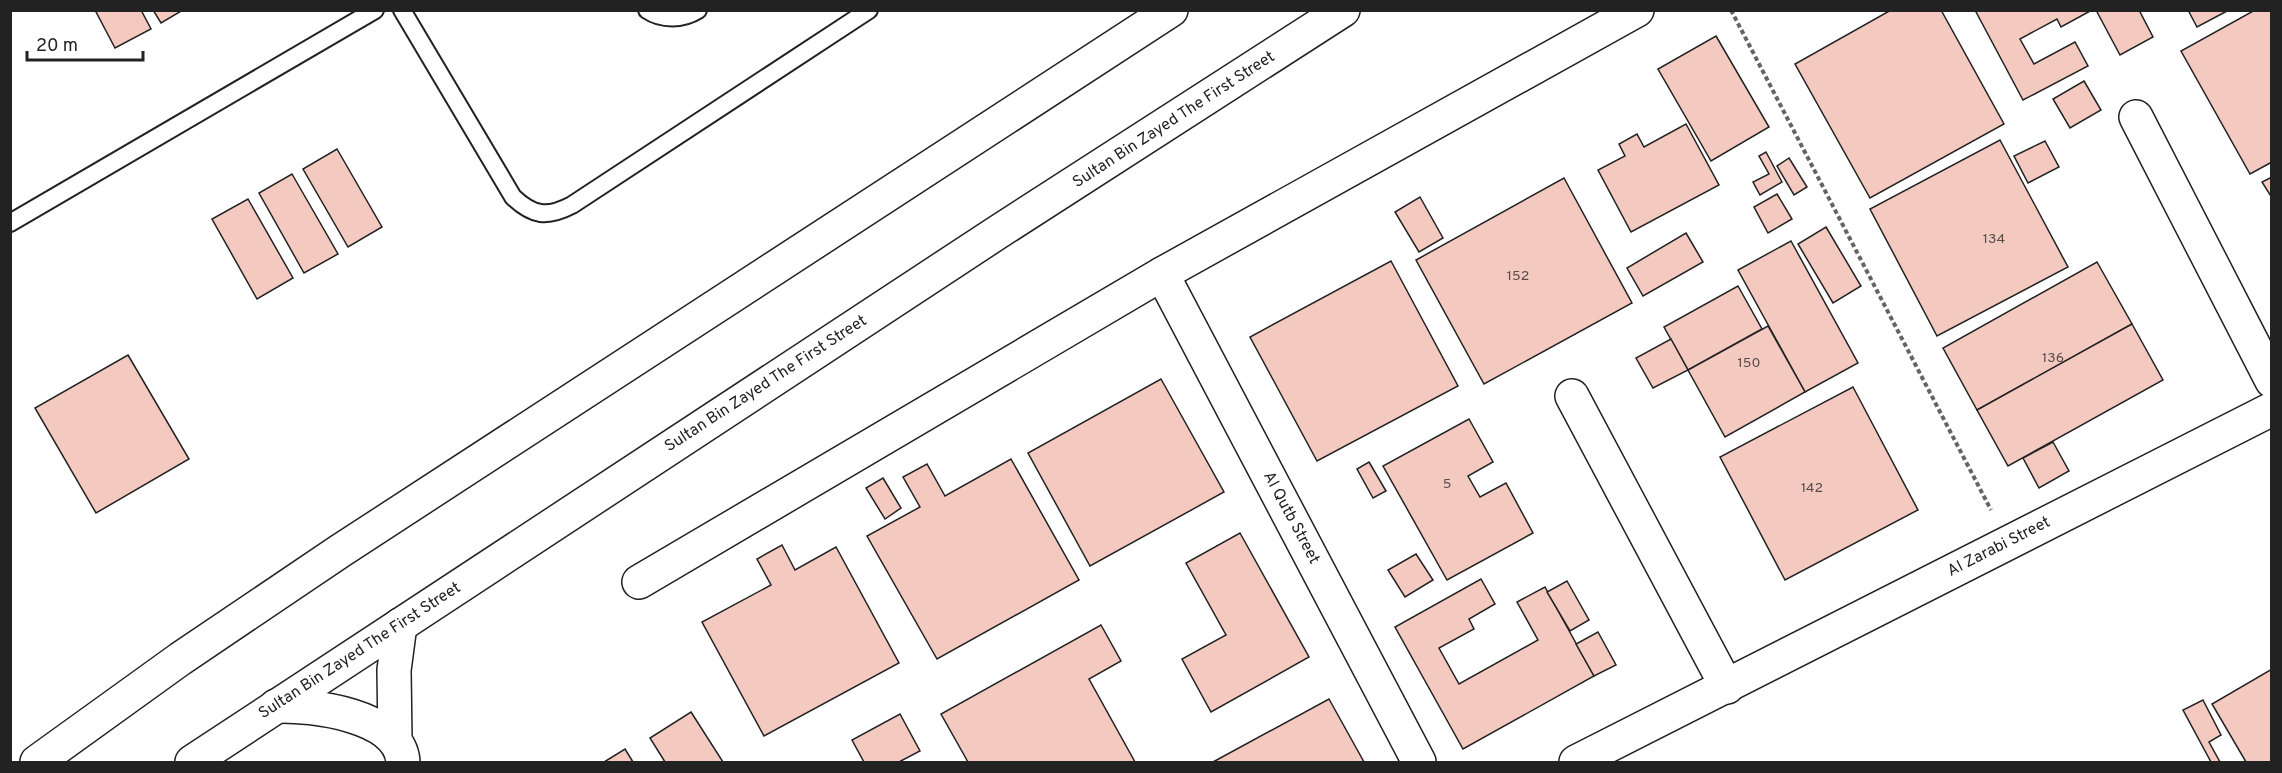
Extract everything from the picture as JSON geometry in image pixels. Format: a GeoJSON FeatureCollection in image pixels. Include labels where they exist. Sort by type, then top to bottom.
{"type":"FeatureCollection","features":[{"type":"Feature","properties":{"kind":"street"},"geometry":{"type":"LineString","coordinates":[[37,762],[190,653],[340,551],[1171,10]]}},
{"type":"Feature","properties":{"kind":"street","name":"Sultan Bin Zayed The First Street"},"geometry":{"type":"LineString","coordinates":[[192,762],[995,234],[1343,10]]}},
{"type":"Feature","properties":{"kind":"street"},"geometry":{"type":"LineString","coordinates":[[639,582],[1162,274],[1637,10]]}},
{"type":"Feature","properties":{"kind":"street"},"geometry":{"type":"LineString","coordinates":[[2136,117],[2271,381]]}},
{"type":"Feature","properties":{"kind":"street","name":"Al Qutb Street"},"geometry":{"type":"LineString","coordinates":[[1162,274],[1419,762]]}},
{"type":"Feature","properties":{"kind":"street"},"geometry":{"type":"LineString","coordinates":[[1572,396],[1727,687]]}},
{"type":"Feature","properties":{"kind":"street","name":"Al Zarabi Street"},"geometry":{"type":"LineString","coordinates":[[1576,762],[2271,408]]}},
{"type":"Feature","properties":{"kind":"street"},"geometry":{"type":"LineString","coordinates":[[399,751],[394,670],[400,625]]}},
{"type":"Feature","properties":{"kind":"street"},"geometry":{"type":"LineString","coordinates":[[276,706],[326,709],[366,722],[399,751]]}},
{"type":"Feature","properties":{"kind":"lane"},"geometry":{"type":"LineString","coordinates":[[10,222],[375,10]]}},
{"type":"Feature","properties":{"kind":"lane"},"geometry":{"type":"LineString","coordinates":[[402,10],[513,197],[525,208],[540,214],[557,213],[572,205],[869,10]]}},
{"type":"Feature","properties":{"kind":"lane"},"geometry":{"type":"LineString","coordinates":[[647,10],[654,15],[674,18],[698,10]]}},
{"type":"Feature","properties":{"kind":"path"},"geometry":{"type":"LineString","coordinates":[[1731,10],[2008,542]]}},
{"type":"Feature","properties":{"kind":"building"},"geometry":{"type":"Polygon","coordinates":[[[95,10],[141,10],[151,29],[115,48],[95,10]]]}},
{"type":"Feature","properties":{"kind":"building"},"geometry":{"type":"Polygon","coordinates":[[[153,10],[183,10],[161,23],[153,10]]]}},
{"type":"Feature","properties":{"kind":"building"},"geometry":{"type":"Polygon","coordinates":[[[1891,10],[1941,10],[2004,124],[1870,198],[1795,64],[1891,10]]]}},
{"type":"Feature","properties":{"kind":"building"},"geometry":{"type":"Polygon","coordinates":[[[1975,10],[2092,10],[2061,27],[2057,19],[2020,39],[2034,64],[2075,42],[2088,66],[2023,100],[1975,10]]]}},
{"type":"Feature","properties":{"kind":"building"},"geometry":{"type":"Polygon","coordinates":[[[2096,10],[2139,10],[2153,37],[2120,55],[2096,10]]]}},
{"type":"Feature","properties":{"kind":"building"},"geometry":{"type":"Polygon","coordinates":[[[2188,10],[2229,10],[2197,27],[2188,10]]]}},
{"type":"Feature","properties":{"kind":"building"},"geometry":{"type":"Polygon","coordinates":[[[2255,10],[2272,10],[2272,162],[2250,174],[2181,51],[2255,10]]]}},
{"type":"Feature","properties":{"kind":"building"},"geometry":{"type":"Polygon","coordinates":[[[1716,36],[1769,127],[1711,161],[1658,69],[1716,36]]]}},
{"type":"Feature","properties":{"kind":"building"},"geometry":{"type":"Polygon","coordinates":[[[2084,81],[2101,110],[2070,128],[2053,99],[2084,81]]]}},
{"type":"Feature","properties":{"kind":"building"},"geometry":{"type":"Polygon","coordinates":[[[1686,124],[1719,185],[1631,232],[1598,170],[1625,156],[1619,144],[1637,134],[1644,147],[1686,124]]]}},
{"type":"Feature","properties":{"kind":"building"},"geometry":{"type":"Polygon","coordinates":[[[2000,140],[2068,267],[1937,336],[1870,209],[2000,140]]]}},
{"type":"Feature","properties":{"kind":"building"},"geometry":{"type":"Polygon","coordinates":[[[2045,141],[2059,167],[2028,183],[2014,156],[2045,141]]]}},
{"type":"Feature","properties":{"kind":"building"},"geometry":{"type":"Polygon","coordinates":[[[337,149],[382,227],[348,247],[303,169],[337,149]]]}},
{"type":"Feature","properties":{"kind":"building"},"geometry":{"type":"Polygon","coordinates":[[[1766,152],[1782,182],[1760,195],[1753,182],[1769,174],[1759,156],[1766,152]]]}},
{"type":"Feature","properties":{"kind":"building"},"geometry":{"type":"Polygon","coordinates":[[[1789,158],[1807,187],[1794,195],[1777,166],[1789,158]]]}},
{"type":"Feature","properties":{"kind":"building"},"geometry":{"type":"Polygon","coordinates":[[[292,174],[338,254],[304,273],[259,193],[292,174]]]}},
{"type":"Feature","properties":{"kind":"building"},"geometry":{"type":"Polygon","coordinates":[[[2272,177],[2272,198],[2262,182],[2272,177]]]}},
{"type":"Feature","properties":{"kind":"building"},"geometry":{"type":"Polygon","coordinates":[[[1564,178],[1632,303],[1484,384],[1416,260],[1564,178]]]}},
{"type":"Feature","properties":{"kind":"building"},"geometry":{"type":"Polygon","coordinates":[[[1777,194],[1792,219],[1768,233],[1754,207],[1777,194]]]}},
{"type":"Feature","properties":{"kind":"building"},"geometry":{"type":"Polygon","coordinates":[[[1420,197],[1443,238],[1419,252],[1395,212],[1420,197]]]}},
{"type":"Feature","properties":{"kind":"building"},"geometry":{"type":"Polygon","coordinates":[[[248,199],[293,278],[257,299],[212,219],[248,199]]]}},
{"type":"Feature","properties":{"kind":"building"},"geometry":{"type":"Polygon","coordinates":[[[1826,227],[1861,286],[1833,303],[1798,244],[1826,227]]]}},
{"type":"Feature","properties":{"kind":"building"},"geometry":{"type":"Polygon","coordinates":[[[1686,233],[1703,262],[1643,296],[1627,268],[1686,233]]]}},
{"type":"Feature","properties":{"kind":"building"},"geometry":{"type":"Polygon","coordinates":[[[1791,241],[1858,363],[1805,392],[1738,270],[1791,241]]]}},
{"type":"Feature","properties":{"kind":"building"},"geometry":{"type":"Polygon","coordinates":[[[1391,261],[1458,386],[1317,461],[1250,337],[1391,261]]]}},
{"type":"Feature","properties":{"kind":"building"},"geometry":{"type":"Polygon","coordinates":[[[2097,262],[2132,324],[1977,410],[1943,348],[2097,262]]]}},
{"type":"Feature","properties":{"kind":"building"},"geometry":{"type":"Polygon","coordinates":[[[1738,286],[1762,329],[1688,370],[1664,327],[1738,286]]]}},
{"type":"Feature","properties":{"kind":"building"},"geometry":{"type":"Polygon","coordinates":[[[2132,324],[2163,380],[2008,466],[1977,410],[2132,324]]]}},
{"type":"Feature","properties":{"kind":"building"},"geometry":{"type":"Polygon","coordinates":[[[1768,326],[1805,392],[1725,437],[1688,370],[1768,326]]]}},
{"type":"Feature","properties":{"kind":"building"},"geometry":{"type":"Polygon","coordinates":[[[1671,339],[1688,370],[1653,388],[1636,358],[1671,339]]]}},
{"type":"Feature","properties":{"kind":"building"},"geometry":{"type":"Polygon","coordinates":[[[128,355],[189,459],[96,513],[35,408],[128,355]]]}},
{"type":"Feature","properties":{"kind":"building"},"geometry":{"type":"Polygon","coordinates":[[[1161,379],[1224,492],[1090,566],[1028,453],[1161,379]]]}},
{"type":"Feature","properties":{"kind":"building"},"geometry":{"type":"Polygon","coordinates":[[[1853,387],[1918,510],[1785,580],[1720,457],[1853,387]]]}},
{"type":"Feature","properties":{"kind":"building"},"geometry":{"type":"Polygon","coordinates":[[[1469,419],[1493,462],[1468,476],[1480,497],[1506,483],[1533,533],[1447,580],[1383,466],[1469,419]]]}},
{"type":"Feature","properties":{"kind":"building"},"geometry":{"type":"Polygon","coordinates":[[[2053,442],[2069,471],[2039,488],[2023,458],[2053,442]]]}},
{"type":"Feature","properties":{"kind":"building"},"geometry":{"type":"Polygon","coordinates":[[[1011,459],[1079,580],[937,659],[867,536],[920,507],[903,477],[927,464],[945,496],[1011,459]]]}},
{"type":"Feature","properties":{"kind":"building"},"geometry":{"type":"Polygon","coordinates":[[[1369,462],[1386,491],[1373,498],[1357,469],[1369,462]]]}},
{"type":"Feature","properties":{"kind":"building"},"geometry":{"type":"Polygon","coordinates":[[[883,478],[901,508],[885,519],[866,488],[883,478]]]}},
{"type":"Feature","properties":{"kind":"building"},"geometry":{"type":"Polygon","coordinates":[[[1240,533],[1309,657],[1211,712],[1182,659],[1226,635],[1186,563],[1240,533]]]}},
{"type":"Feature","properties":{"kind":"building"},"geometry":{"type":"Polygon","coordinates":[[[782,545],[795,570],[836,547],[899,663],[764,736],[702,622],[771,585],[757,559],[782,545]]]}},
{"type":"Feature","properties":{"kind":"building"},"geometry":{"type":"Polygon","coordinates":[[[1416,554],[1433,580],[1405,597],[1388,570],[1416,554]]]}},
{"type":"Feature","properties":{"kind":"building"},"geometry":{"type":"Polygon","coordinates":[[[1481,579],[1495,604],[1469,619],[1474,629],[1439,648],[1459,684],[1538,640],[1517,602],[1545,587],[1594,676],[1463,749],[1395,627],[1481,579]]]}},
{"type":"Feature","properties":{"kind":"building"},"geometry":{"type":"Polygon","coordinates":[[[1567,581],[1589,620],[1570,631],[1547,592],[1567,581]]]}},
{"type":"Feature","properties":{"kind":"building"},"geometry":{"type":"Polygon","coordinates":[[[1101,625],[1121,661],[1089,679],[1135,762],[968,762],[941,714],[1101,625]]]}},
{"type":"Feature","properties":{"kind":"building"},"geometry":{"type":"Polygon","coordinates":[[[1598,632],[1616,665],[1594,676],[1576,644],[1598,632]]]}},
{"type":"Feature","properties":{"kind":"building"},"geometry":{"type":"Polygon","coordinates":[[[2272,669],[2272,762],[2246,762],[2212,704],[2272,669]]]}},
{"type":"Feature","properties":{"kind":"building"},"geometry":{"type":"Polygon","coordinates":[[[1329,699],[1364,762],[1213,762],[1329,699]]]}},
{"type":"Feature","properties":{"kind":"building"},"geometry":{"type":"Polygon","coordinates":[[[2203,700],[2221,735],[2209,742],[2220,762],[2211,762],[2183,710],[2203,700]]]}},
{"type":"Feature","properties":{"kind":"building"},"geometry":{"type":"Polygon","coordinates":[[[691,712],[723,762],[665,762],[650,738],[691,712]]]}},
{"type":"Feature","properties":{"kind":"building"},"geometry":{"type":"Polygon","coordinates":[[[900,714],[920,751],[899,762],[864,762],[852,740],[900,714]]]}},
{"type":"Feature","properties":{"kind":"building"},"geometry":{"type":"Polygon","coordinates":[[[625,749],[633,762],[604,762],[625,749]]]}}]}
